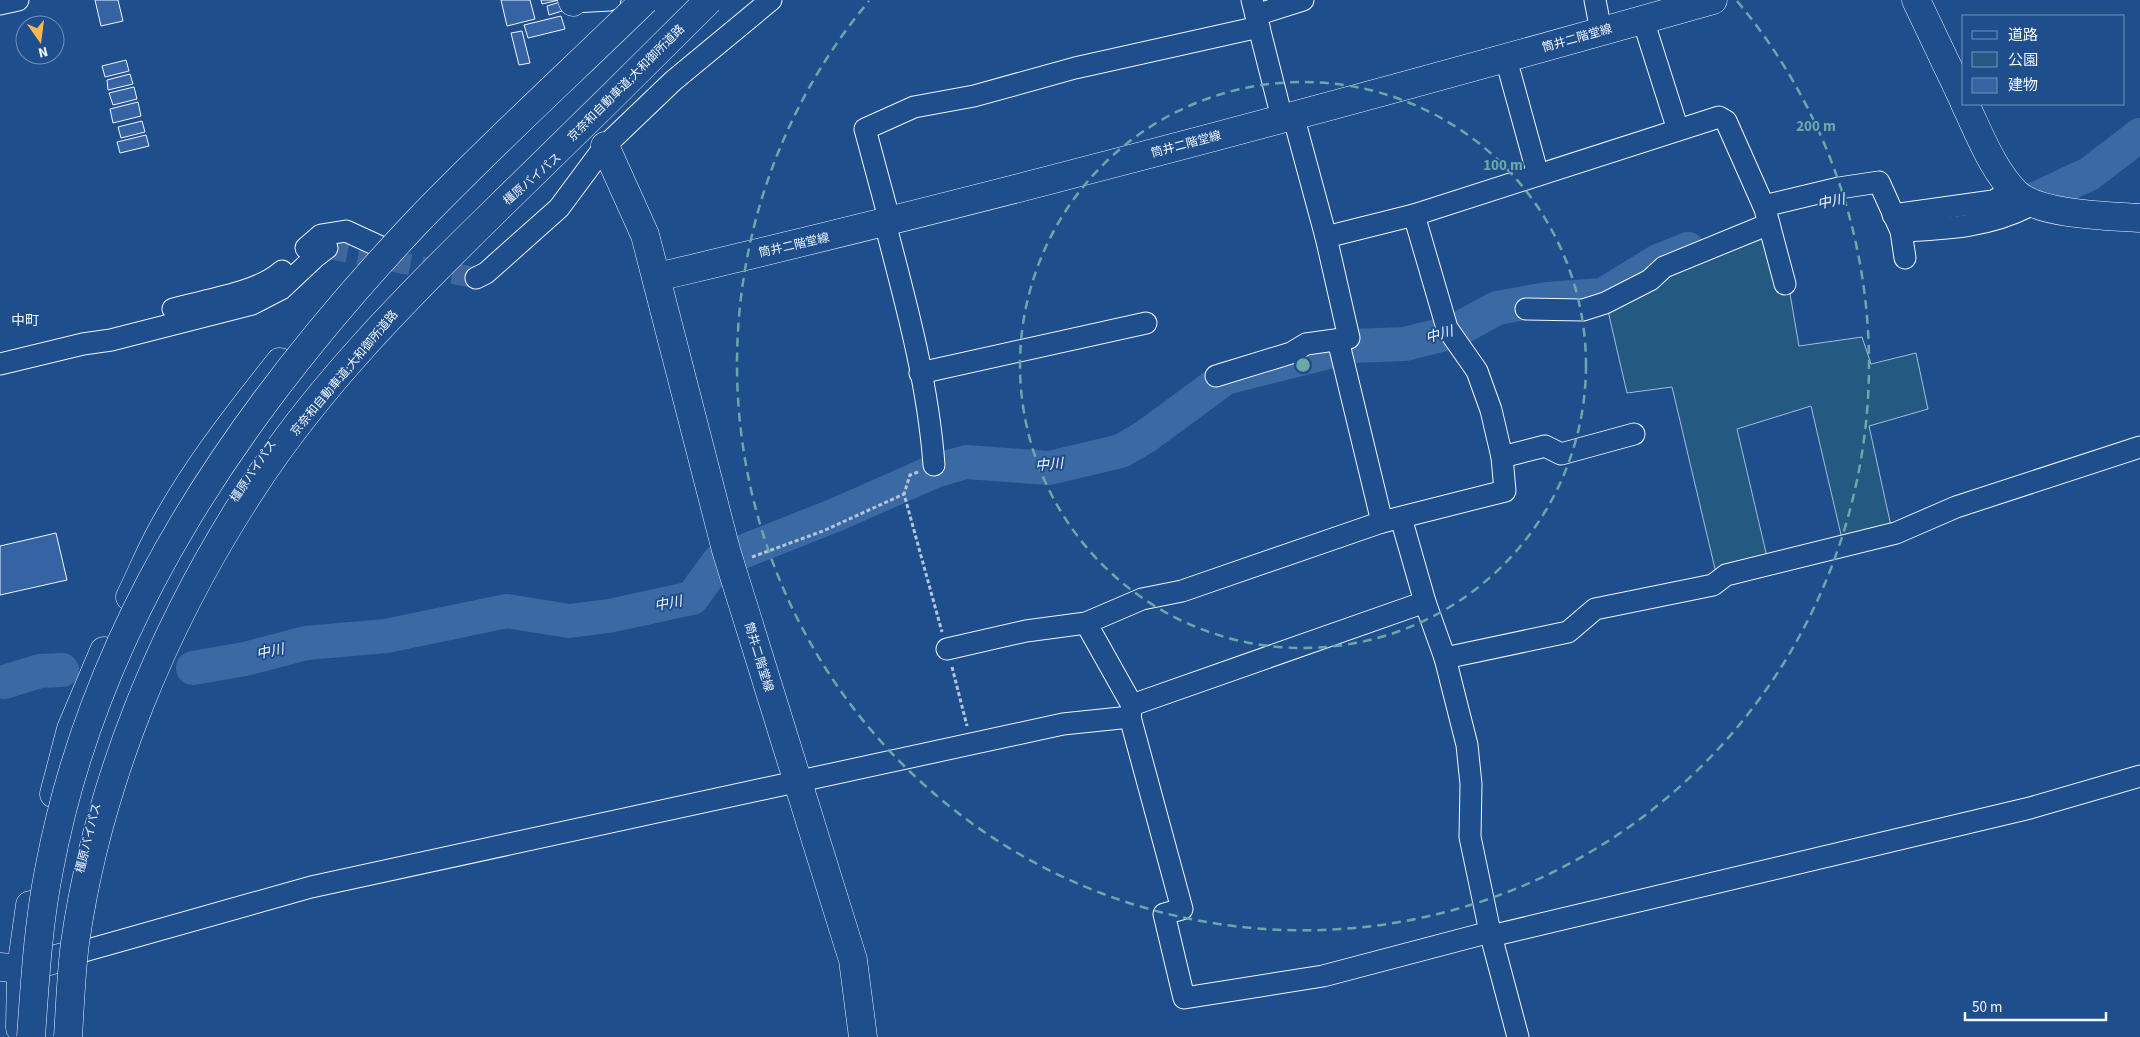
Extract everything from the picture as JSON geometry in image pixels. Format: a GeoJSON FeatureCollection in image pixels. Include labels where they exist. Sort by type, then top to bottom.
{"type":"FeatureCollection","features":[{"type":"Feature","properties":{"kind":"main road"},"geometry":{"type":"LineString","coordinates":[[31,1037],[37,941],[49,868],[67,793],[90,719],[122,638],[167,548],[219,464],[274,388],[336,312],[418,221],[645,0]]}},
{"type":"Feature","properties":{"kind":"main road"},"geometry":{"type":"LineString","coordinates":[[20,1037],[11,968],[71,729],[84,694],[159,536],[203,465],[241,410],[292,347],[382,248],[651,0]]}},
{"type":"Feature","properties":{"kind":"main road","name":"京奈和自動車道;大和御所道路"},"geometry":{"type":"LineString","coordinates":[[68,1037],[75,944],[89,872],[107,803],[130,734],[162,655],[204,568],[254,486],[309,411],[373,336],[445,260],[710,0]]}},
{"type":"Feature","properties":{"kind":"main road","name":"橿原バイパス"},"geometry":{"type":"LineString","coordinates":[[58,1037],[64,957],[92,818],[127,712],[158,636],[219,522],[257,463],[300,405],[356,342],[454,247],[598,121],[723,0]]}},
{"type":"Feature","properties":{"kind":"main road","name":"筒井二階堂線"},"geometry":{"type":"LineString","coordinates":[[657,277],[887,223],[1506,58],[1713,0]]}},
{"type":"Feature","properties":{"kind":"main road"},"geometry":{"type":"LineString","coordinates":[[1916,0],[1962,98]]}},
{"type":"Feature","properties":{"kind":"main road"},"geometry":{"type":"LineString","coordinates":[[1966,105],[1999,171],[2024,198],[2089,216],[2140,218]]}},
{"type":"Feature","properties":{"kind":"main road","name":"筒井二階堂線"},"geometry":{"type":"LineString","coordinates":[[605,146],[645,235],[729,559],[853,960],[863,1037]]}},
{"type":"Feature","properties":{"kind":"main road"},"geometry":{"type":"LineString","coordinates":[[11,968],[64,957]]}},
{"type":"Feature","properties":{"kind":"street"},"geometry":{"type":"LineString","coordinates":[[0,4],[18,0]]}},
{"type":"Feature","properties":{"kind":"street"},"geometry":{"type":"LineString","coordinates":[[573,1],[610,0]]}},
{"type":"Feature","properties":{"kind":"street"},"geometry":{"type":"LineString","coordinates":[[476,278],[486,273],[559,208],[605,146],[673,81],[771,0]]}},
{"type":"Feature","properties":{"kind":"street"},"geometry":{"type":"LineString","coordinates":[[934,465],[932,435],[910,317],[865,129],[914,107],[974,96],[1302,0]]}},
{"type":"Feature","properties":{"kind":"street"},"geometry":{"type":"LineString","coordinates":[[1595,0],[1601,32]]}},
{"type":"Feature","properties":{"kind":"street"},"geometry":{"type":"LineString","coordinates":[[1256,14],[1326,237],[1349,338],[1340,348]]}},
{"type":"Feature","properties":{"kind":"street"},"geometry":{"type":"LineString","coordinates":[[1643,20],[1678,130]]}},
{"type":"Feature","properties":{"kind":"street"},"geometry":{"type":"LineString","coordinates":[[1506,58],[1538,176]]}},
{"type":"Feature","properties":{"kind":"street"},"geometry":{"type":"LineString","coordinates":[[1326,237],[1414,215],[1719,117],[1726,121],[1766,213],[1785,284]]}},
{"type":"Feature","properties":{"kind":"street"},"geometry":{"type":"LineString","coordinates":[[1526,310],[1583,310],[1605,303],[1650,280],[1664,267],[1766,213],[1839,188],[1879,182],[1897,223],[1905,258]]}},
{"type":"Feature","properties":{"kind":"street"},"geometry":{"type":"LineString","coordinates":[[1897,223],[1993,201],[2024,198]]}},
{"type":"Feature","properties":{"kind":"street"},"geometry":{"type":"LineString","coordinates":[[947,649],[1026,631],[1086,623],[1142,599],[1182,591],[1392,520],[1504,491],[1502,457],[1491,410],[1477,371],[1450,333],[1414,215]]}},
{"type":"Feature","properties":{"kind":"street"},"geometry":{"type":"LineString","coordinates":[[111,340],[146,316],[233,293],[272,280],[322,235],[346,231],[382,248]]}},
{"type":"Feature","properties":{"kind":"street"},"geometry":{"type":"LineString","coordinates":[[0,364],[83,344],[111,340],[252,304],[281,289],[327,248]]}},
{"type":"Feature","properties":{"kind":"street"},"geometry":{"type":"LineString","coordinates":[[920,373],[1146,323]]}},
{"type":"Feature","properties":{"kind":"street"},"geometry":{"type":"LineString","coordinates":[[1216,376],[1291,353],[1306,344],[1340,348]]}},
{"type":"Feature","properties":{"kind":"street"},"geometry":{"type":"LineString","coordinates":[[1340,348],[1392,520],[1445,658],[1467,745],[1470,784],[1470,837],[1490,934],[1518,1037]]}},
{"type":"Feature","properties":{"kind":"street"},"geometry":{"type":"LineString","coordinates":[[1502,457],[1545,446],[1561,454],[1634,434]]}},
{"type":"Feature","properties":{"kind":"street"},"geometry":{"type":"LineString","coordinates":[[1445,658],[1568,632],[1595,609],[1713,585],[1726,575],[1896,533],[1956,507],[2140,447]]}},
{"type":"Feature","properties":{"kind":"street"},"geometry":{"type":"LineString","coordinates":[[64,957],[310,887],[797,780],[1131,711],[1425,602]]}},
{"type":"Feature","properties":{"kind":"street"},"geometry":{"type":"LineString","coordinates":[[1086,623],[1131,711],[1182,909],[1164,914],[1184,998],[1323,976],[1490,934],[2020,810],[2140,776]]}},
{"type":"Feature","properties":{"kind":"path"},"geometry":{"type":"LineString","coordinates":[[910,475],[904,494],[972,744]]}},
{"type":"Feature","properties":{"kind":"path"},"geometry":{"type":"LineString","coordinates":[[729,559],[823,531],[904,494]]}},
{"type":"Feature","properties":{"kind":"green space"},"geometry":{"type":"Polygon","coordinates":[[[1764,235],[1789,288],[1799,346],[1862,337],[1871,364],[1916,353],[1928,409],[1869,426],[1891,526],[1842,539],[1811,406],[1737,429],[1767,557],[1716,573],[1672,387],[1627,393],[1608,311],[1682,268],[1764,235]]]}},
{"type":"Feature","properties":{"kind":"building"},"geometry":{"type":"Polygon","coordinates":[[[95,0],[118,0],[123,21],[101,26],[95,0]]]}},
{"type":"Feature","properties":{"kind":"building"},"geometry":{"type":"Polygon","coordinates":[[[501,0],[530,0],[535,19],[507,26],[501,0]]]}},
{"type":"Feature","properties":{"kind":"building"},"geometry":{"type":"Polygon","coordinates":[[[541,0],[559,0],[542,4],[541,0]]]}},
{"type":"Feature","properties":{"kind":"building"},"geometry":{"type":"Polygon","coordinates":[[[560,2],[562,11],[549,15],[547,6],[560,2]]]}},
{"type":"Feature","properties":{"kind":"building"},"geometry":{"type":"Polygon","coordinates":[[[561,16],[565,29],[528,38],[524,25],[561,16]]]}},
{"type":"Feature","properties":{"kind":"building"},"geometry":{"type":"Polygon","coordinates":[[[522,31],[530,63],[519,65],[511,33],[522,31]]]}},
{"type":"Feature","properties":{"kind":"building"},"geometry":{"type":"Polygon","coordinates":[[[126,60],[129,71],[105,77],[102,66],[126,60]]]}},
{"type":"Feature","properties":{"kind":"building"},"geometry":{"type":"Polygon","coordinates":[[[130,74],[133,84],[108,90],[107,80],[130,74]]]}},
{"type":"Feature","properties":{"kind":"building"},"geometry":{"type":"Polygon","coordinates":[[[134,87],[137,99],[113,105],[109,93],[134,87]]]}},
{"type":"Feature","properties":{"kind":"building"},"geometry":{"type":"Polygon","coordinates":[[[138,102],[141,116],[113,123],[110,109],[138,102]]]}},
{"type":"Feature","properties":{"kind":"building"},"geometry":{"type":"Polygon","coordinates":[[[142,121],[145,132],[121,138],[118,127],[142,121]]]}},
{"type":"Feature","properties":{"kind":"building"},"geometry":{"type":"Polygon","coordinates":[[[146,135],[149,146],[120,153],[117,142],[146,135]]]}},
{"type":"Feature","properties":{"kind":"building"},"geometry":{"type":"Polygon","coordinates":[[[56,533],[67,580],[0,595],[0,546],[56,533]]]}},
{"type":"Feature","properties":{"kind":"waterway","name":"中川"},"geometry":{"type":"LineString","coordinates":[[2003,209],[2035,199],[2089,174],[2140,135]]}},
{"type":"Feature","properties":{"kind":"waterway","name":"中川"},"geometry":{"type":"LineString","coordinates":[[193,668],[245,659],[306,643],[386,636],[507,611],[569,621],[609,616],[692,598],[719,561],[833,516],[935,471],[966,462],[1049,468],[1121,451],[1145,437],[1225,378],[1352,346],[1405,344],[1453,332],[1497,308],[1547,299],[1603,295],[1658,261],[1688,249]]}},
{"type":"Feature","properties":{"kind":"waterway","name":"中川"},"geometry":{"type":"LineString","coordinates":[[4,682],[40,671],[62,670]]}},
{"type":"Feature","properties":{"kind":"tunnel"},"geometry":{"type":"LineString","coordinates":[[327,248],[476,278]]}},
{"type":"Feature","properties":{"kind":"district","name":"中町"},"geometry":{"type":"Point","coordinates":[25,320]}}]}
